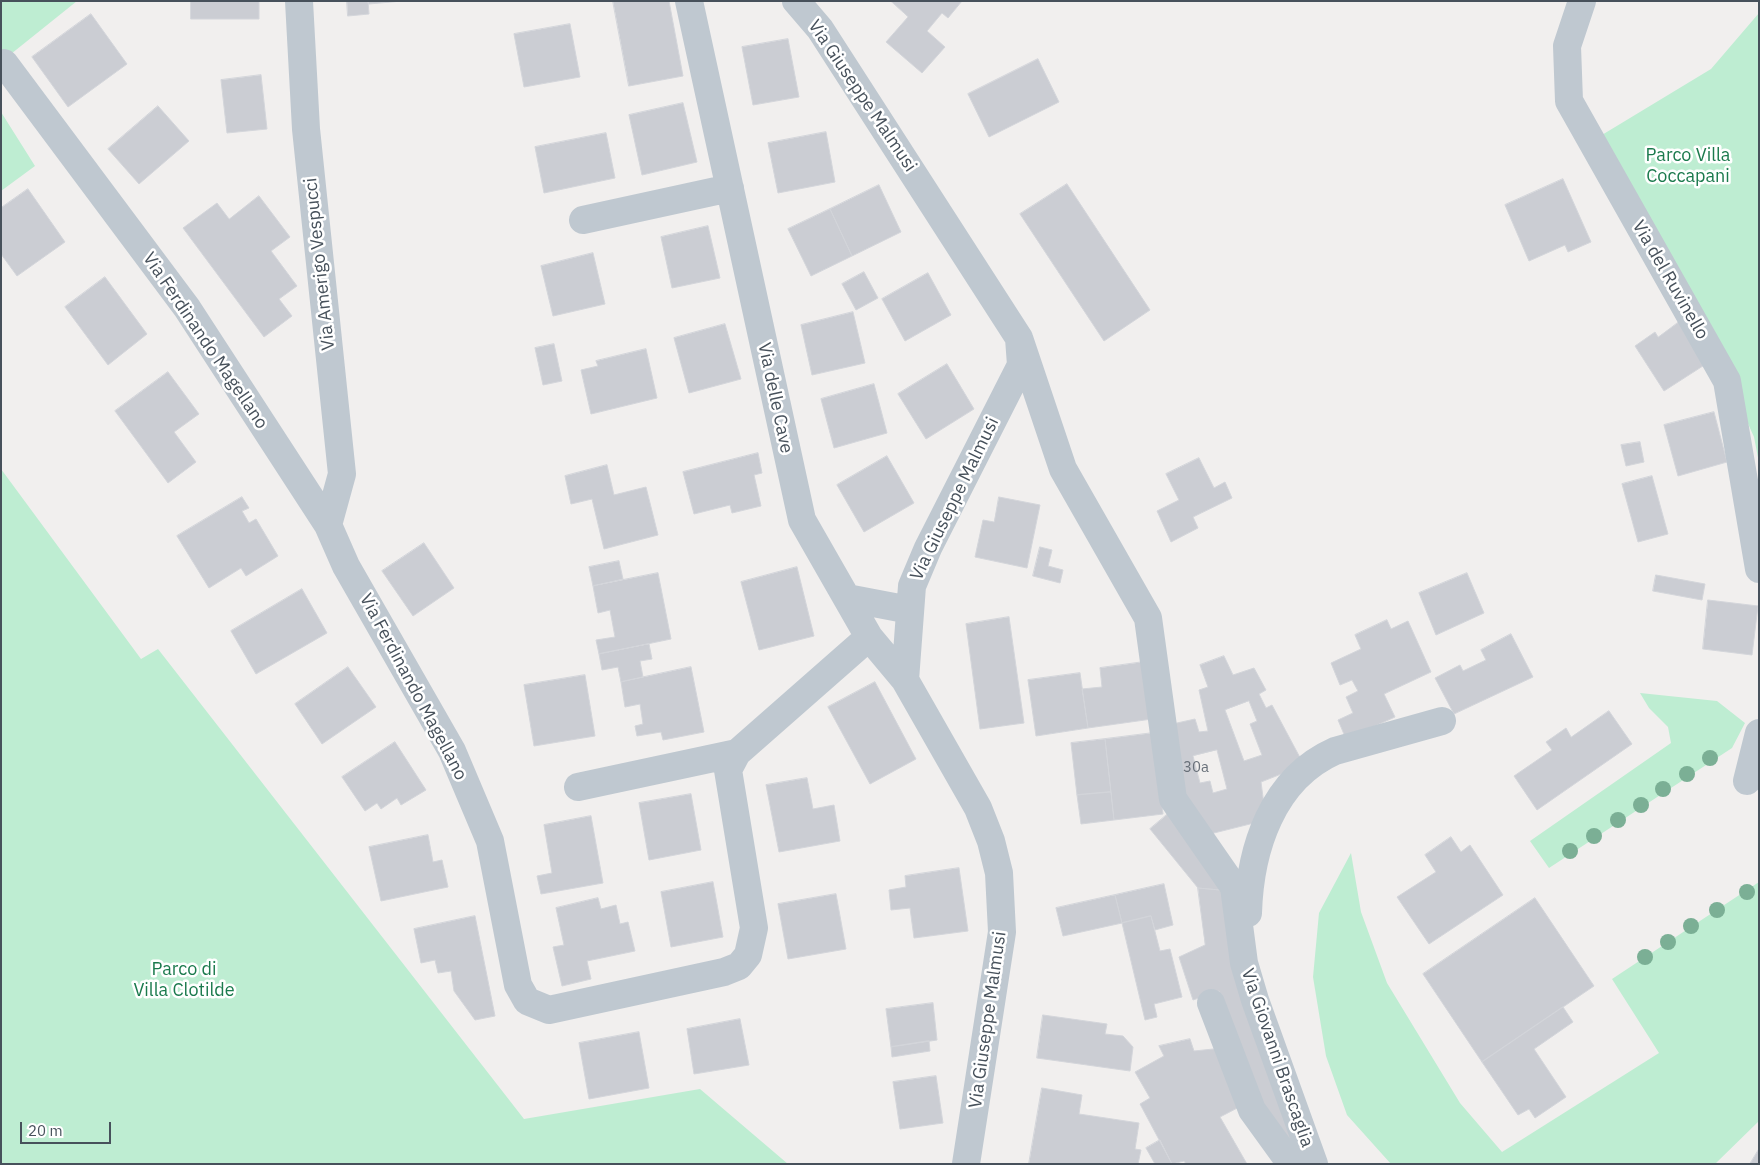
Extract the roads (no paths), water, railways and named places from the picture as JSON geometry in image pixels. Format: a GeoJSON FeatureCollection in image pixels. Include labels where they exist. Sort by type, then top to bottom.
{"type":"FeatureCollection","features":[{"type":"Feature","properties":{"kind":"street","name":"Via Amerigo Vespucci"},"geometry":{"type":"LineString","coordinates":[[299,1],[306,129],[342,474],[328,524]]}},
{"type":"Feature","properties":{"kind":"street","name":"Via delle Cave"},"geometry":{"type":"LineString","coordinates":[[689,1],[802,520],[869,637],[905,680]]}},
{"type":"Feature","properties":{"kind":"street","name":"Via Giuseppe Malmusi"},"geometry":{"type":"LineString","coordinates":[[796,1],[820,29],[1019,338],[1021,365],[928,548],[912,586],[905,680],[978,808],[992,841],[999,873],[1002,932],[1000,951],[966,1164]]}},
{"type":"Feature","properties":{"kind":"street","name":"Via del Ruvinello"},"geometry":{"type":"LineString","coordinates":[[1582,1],[1567,46],[1569,101],[1727,381],[1759,569]]}},
{"type":"Feature","properties":{"kind":"street","name":"Via Ferdinando Magellano"},"geometry":{"type":"LineString","coordinates":[[4,63],[187,308],[328,524],[346,566],[452,751],[490,842],[518,985],[527,1001],[549,1010],[724,972],[739,966],[748,956],[754,928],[728,770],[737,754],[869,637]]}},
{"type":"Feature","properties":{"kind":"street"},"geometry":{"type":"LineString","coordinates":[[584,220],[730,188]]}},
{"type":"Feature","properties":{"kind":"street","name":"Via Giovanni Brascaglia"},"geometry":{"type":"LineString","coordinates":[[1019,338],[1063,469],[1148,618],[1173,800],[1234,887],[1243,951],[1255,1000],[1314,1164]]}},
{"type":"Feature","properties":{"kind":"street"},"geometry":{"type":"LineString","coordinates":[[847,598],[910,610]]}},
{"type":"Feature","properties":{"kind":"street","name":"Via Giovanni Brascaglia"},"geometry":{"type":"LineString","coordinates":[[1243,951],[1247,942],[1248,892],[1254,856],[1267,821],[1283,792],[1299,774],[1322,756],[1334,750],[1442,721]]}},
{"type":"Feature","properties":{"kind":"street"},"geometry":{"type":"LineString","coordinates":[[1747,781],[1759,733]]}},
{"type":"Feature","properties":{"kind":"street","name":"Via Ferdinando Magellano"},"geometry":{"type":"LineString","coordinates":[[578,788],[737,754]]}},
{"type":"Feature","properties":{"kind":"street","name":"Via Giovanni Brascaglia"},"geometry":{"type":"LineString","coordinates":[[1211,1003],[1252,1110],[1291,1164]]}},
{"type":"Feature","properties":{"kind":"park label","name":"Parco Villa Coccapani"},"geometry":{"type":"Point","coordinates":[1688,166]}},
{"type":"Feature","properties":{"kind":"park label","name":"Parco di Villa Clotilde"},"geometry":{"type":"Point","coordinates":[184,980]}}]}
